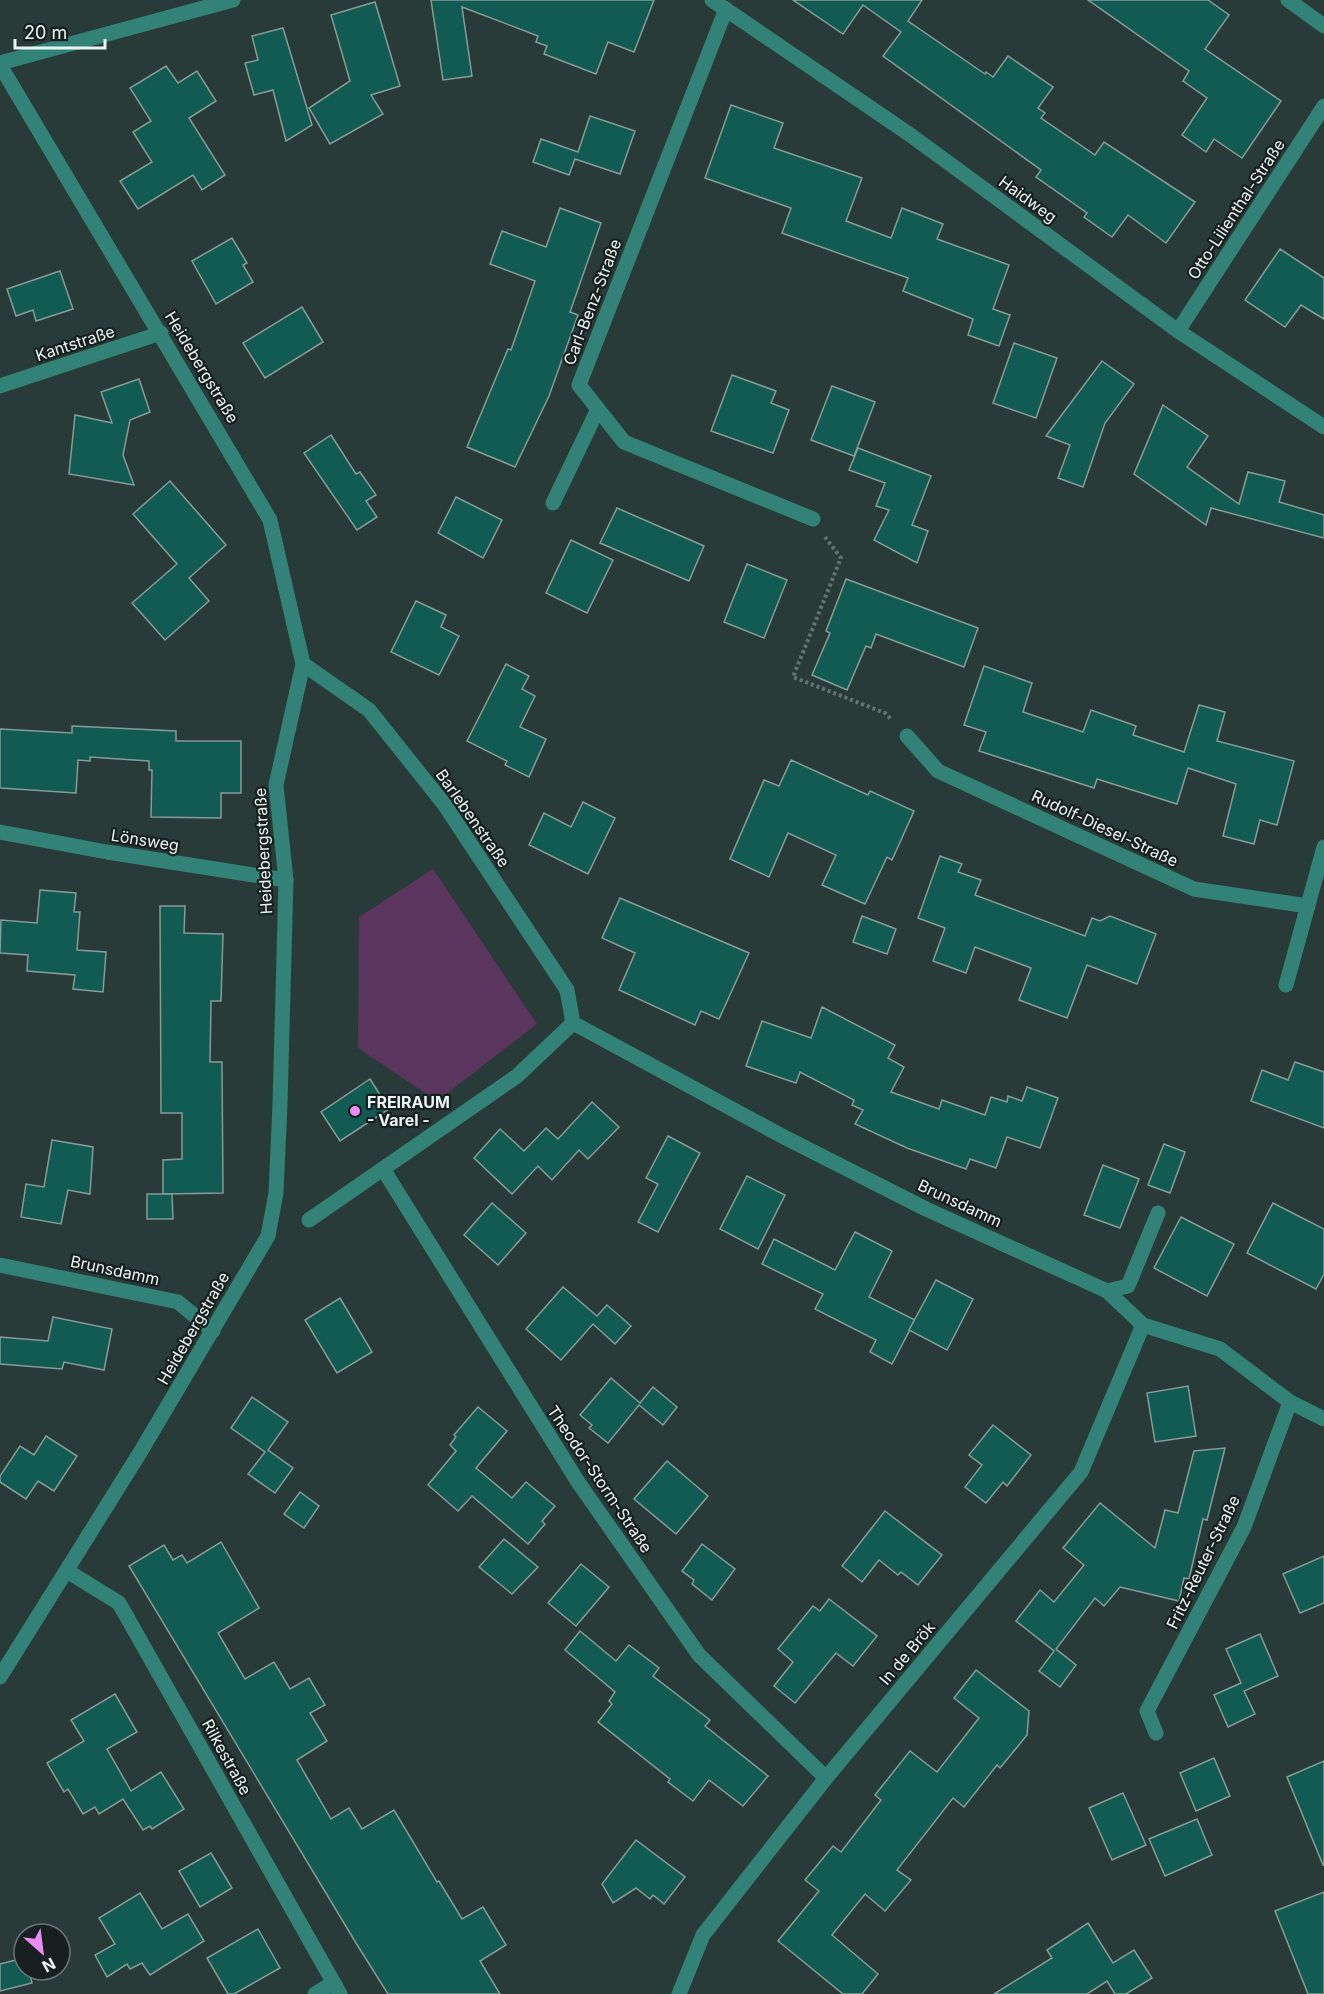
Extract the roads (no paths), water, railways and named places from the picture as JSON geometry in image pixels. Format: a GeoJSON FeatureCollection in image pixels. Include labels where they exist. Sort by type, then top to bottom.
{"type":"FeatureCollection","features":[{"type":"Feature","properties":{"kind":"street"},"geometry":{"type":"LineString","coordinates":[[0,64],[233,0]]}},
{"type":"Feature","properties":{"kind":"street","name":"Haidweg"},"geometry":{"type":"LineString","coordinates":[[712,0],[909,134],[1178,332],[1324,427]]}},
{"type":"Feature","properties":{"kind":"street"},"geometry":{"type":"LineString","coordinates":[[1288,0],[1324,26]]}},
{"type":"Feature","properties":{"kind":"street","name":"Carl-Benz-Straße"},"geometry":{"type":"LineString","coordinates":[[726,9],[579,385],[624,442],[813,519]]}},
{"type":"Feature","properties":{"kind":"street","name":"Heidebergstraße"},"geometry":{"type":"LineString","coordinates":[[0,64],[270,520],[303,664],[276,785],[286,880],[276,1193],[268,1236],[213,1331],[0,1677]]}},
{"type":"Feature","properties":{"kind":"street","name":"Otto-Lilienthal-Straße"},"geometry":{"type":"LineString","coordinates":[[1178,332],[1324,106]]}},
{"type":"Feature","properties":{"kind":"street","name":"Kantstraße"},"geometry":{"type":"LineString","coordinates":[[0,386],[161,333]]}},
{"type":"Feature","properties":{"kind":"street"},"geometry":{"type":"LineString","coordinates":[[553,503],[598,409]]}},
{"type":"Feature","properties":{"kind":"street","name":"Barlebenstraße"},"geometry":{"type":"LineString","coordinates":[[303,664],[369,710],[444,804],[567,990],[573,1023]]}},
{"type":"Feature","properties":{"kind":"street","name":"Rudolf-Diesel-Straße"},"geometry":{"type":"LineString","coordinates":[[907,736],[938,771],[1194,889],[1308,906]]}},
{"type":"Feature","properties":{"kind":"street","name":"Lönsweg"},"geometry":{"type":"LineString","coordinates":[[0,832],[107,852],[286,880]]}},
{"type":"Feature","properties":{"kind":"street"},"geometry":{"type":"LineString","coordinates":[[1286,985],[1324,847]]}},
{"type":"Feature","properties":{"kind":"street"},"geometry":{"type":"LineString","coordinates":[[309,1220],[518,1076],[573,1023]]}},
{"type":"Feature","properties":{"kind":"street","name":"Brunsdamm"},"geometry":{"type":"LineString","coordinates":[[573,1023],[875,1183],[1107,1291],[1143,1325],[1220,1349],[1290,1402],[1324,1419]]}},
{"type":"Feature","properties":{"kind":"street","name":"Theodor-Storm-Straße"},"geometry":{"type":"LineString","coordinates":[[383,1168],[578,1482],[699,1655],[826,1778]]}},
{"type":"Feature","properties":{"kind":"street"},"geometry":{"type":"LineString","coordinates":[[1107,1291],[1128,1286],[1158,1213]]}},
{"type":"Feature","properties":{"kind":"street","name":"Brunsdamm"},"geometry":{"type":"LineString","coordinates":[[0,1265],[178,1302],[213,1331]]}},
{"type":"Feature","properties":{"kind":"street","name":"In de Brök"},"geometry":{"type":"LineString","coordinates":[[679,1994],[704,1935],[826,1778],[1081,1472],[1143,1325]]}},
{"type":"Feature","properties":{"kind":"street","name":"Fritz-Reuter-Straße"},"geometry":{"type":"LineString","coordinates":[[1156,1733],[1147,1711],[1244,1527],[1290,1402]]}},
{"type":"Feature","properties":{"kind":"street","name":"Rilkestraße"},"geometry":{"type":"LineString","coordinates":[[67,1571],[119,1603],[337,1988],[315,1994]]}},
{"type":"Feature","properties":{"kind":"place","name":"FREIRAUM - Varel -"},"geometry":{"type":"Point","coordinates":[355,1111]}}]}
